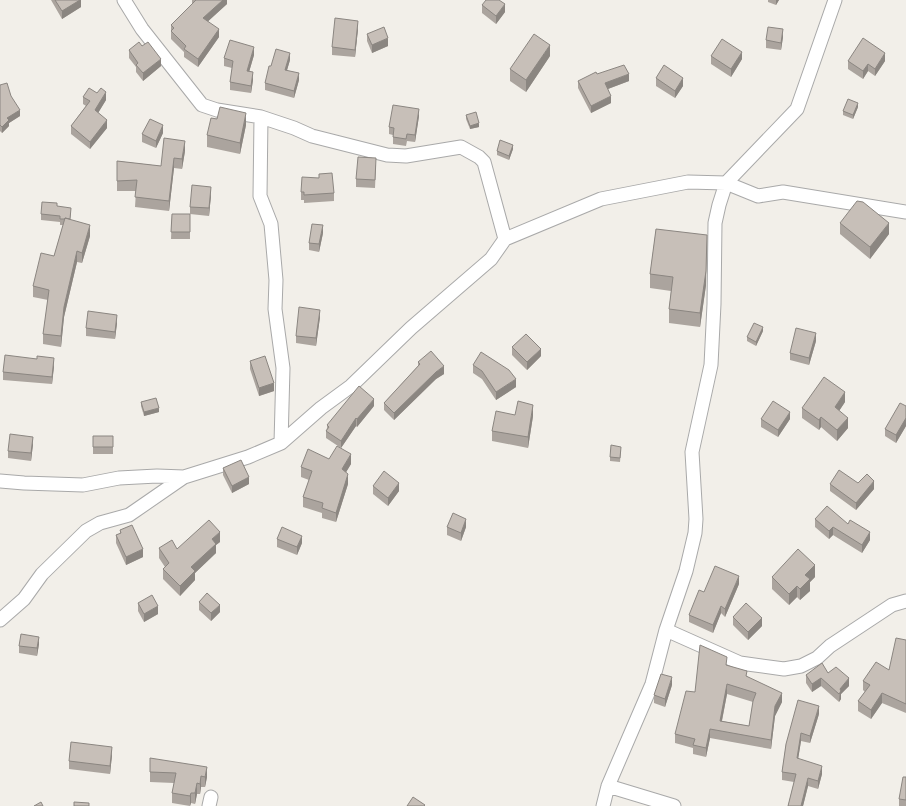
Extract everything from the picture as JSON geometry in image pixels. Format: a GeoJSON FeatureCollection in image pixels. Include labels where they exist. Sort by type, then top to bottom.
{"type":"FeatureCollection","features":[{"type":"Feature","properties":{"kind":"street"},"geometry":{"type":"LineString","coordinates":[[124,0],[142,29],[202,105],[217,110],[261,117],[294,128],[312,136],[387,155],[406,156],[461,147],[479,157],[484,162],[505,239]]}},
{"type":"Feature","properties":{"kind":"street"},"geometry":{"type":"LineString","coordinates":[[603,806],[608,786],[652,684],[666,630],[686,571],[695,533],[696,519],[692,452],[711,365],[714,304],[715,223],[726,183],[797,109],[835,0]]}},
{"type":"Feature","properties":{"kind":"street"},"geometry":{"type":"LineString","coordinates":[[261,117],[260,196],[271,224],[276,280],[275,309],[283,368],[282,443]]}},
{"type":"Feature","properties":{"kind":"street"},"geometry":{"type":"LineString","coordinates":[[0,620],[24,599],[42,574],[86,530],[100,523],[129,515],[184,477],[248,457],[282,443],[321,408],[350,386],[411,328],[492,259],[505,239],[601,199],[688,182],[726,183],[758,196],[783,192],[906,212]]}},
{"type":"Feature","properties":{"kind":"street"},"geometry":{"type":"LineString","coordinates":[[0,481],[83,485],[119,478],[157,476],[184,477]]}},
{"type":"Feature","properties":{"kind":"street"},"geometry":{"type":"LineString","coordinates":[[666,630],[740,664],[784,670],[801,666],[817,658],[830,646],[892,605],[906,601]]}},
{"type":"Feature","properties":{"kind":"street"},"geometry":{"type":"LineString","coordinates":[[608,786],[674,806]]}},
{"type":"Feature","properties":{"kind":"building"},"geometry":{"type":"Polygon","coordinates":[[[55,0],[80,0],[62,11],[55,0]]]}},
{"type":"Feature","properties":{"kind":"building"},"geometry":{"type":"Polygon","coordinates":[[[196,0],[223,0],[203,18],[219,29],[198,59],[184,49],[186,46],[171,31],[174,28],[171,25],[196,0]]]}},
{"type":"Feature","properties":{"kind":"building"},"geometry":{"type":"Polygon","coordinates":[[[486,0],[499,0],[505,4],[496,16],[482,5],[486,0]]]}},
{"type":"Feature","properties":{"kind":"building"},"geometry":{"type":"Polygon","coordinates":[[[335,18],[358,21],[355,50],[332,47],[335,18]]]}},
{"type":"Feature","properties":{"kind":"building"},"geometry":{"type":"Polygon","coordinates":[[[384,27],[388,38],[372,45],[367,34],[384,27]]]}},
{"type":"Feature","properties":{"kind":"building"},"geometry":{"type":"Polygon","coordinates":[[[768,27],[783,29],[781,43],[766,40],[768,27]]]}},
{"type":"Feature","properties":{"kind":"building"},"geometry":{"type":"Polygon","coordinates":[[[534,34],[550,45],[526,80],[510,69],[534,34]]]}},
{"type":"Feature","properties":{"kind":"building"},"geometry":{"type":"Polygon","coordinates":[[[863,38],[885,53],[875,69],[868,64],[863,71],[848,61],[863,38]]]}},
{"type":"Feature","properties":{"kind":"building"},"geometry":{"type":"Polygon","coordinates":[[[722,39],[742,52],[731,69],[711,56],[722,39]]]}},
{"type":"Feature","properties":{"kind":"building"},"geometry":{"type":"Polygon","coordinates":[[[230,40],[254,47],[247,71],[253,72],[251,86],[230,82],[233,61],[224,58],[230,40]]]}},
{"type":"Feature","properties":{"kind":"building"},"geometry":{"type":"Polygon","coordinates":[[[139,42],[142,46],[148,42],[161,59],[143,73],[136,65],[138,63],[129,50],[139,42]]]}},
{"type":"Feature","properties":{"kind":"building"},"geometry":{"type":"Polygon","coordinates":[[[276,49],[290,53],[285,70],[299,73],[294,91],[265,83],[269,66],[271,66],[276,49]]]}},
{"type":"Feature","properties":{"kind":"building"},"geometry":{"type":"Polygon","coordinates":[[[624,65],[629,74],[605,83],[611,96],[591,106],[578,81],[596,72],[597,74],[624,65]]]}},
{"type":"Feature","properties":{"kind":"building"},"geometry":{"type":"Polygon","coordinates":[[[664,65],[683,78],[675,91],[656,78],[664,65]]]}},
{"type":"Feature","properties":{"kind":"building"},"geometry":{"type":"Polygon","coordinates":[[[7,83],[11,96],[20,110],[7,118],[9,120],[2,127],[0,125],[0,85],[7,83]]]}},
{"type":"Feature","properties":{"kind":"building"},"geometry":{"type":"Polygon","coordinates":[[[89,88],[97,93],[101,88],[106,92],[95,110],[107,120],[90,142],[71,126],[90,101],[83,97],[89,88]]]}},
{"type":"Feature","properties":{"kind":"building"},"geometry":{"type":"Polygon","coordinates":[[[848,99],[858,103],[853,115],[843,111],[848,99]]]}},
{"type":"Feature","properties":{"kind":"building"},"geometry":{"type":"Polygon","coordinates":[[[393,105],[419,109],[415,135],[407,134],[406,139],[393,137],[394,128],[389,127],[393,105]]]}},
{"type":"Feature","properties":{"kind":"building"},"geometry":{"type":"Polygon","coordinates":[[[220,107],[246,113],[240,143],[207,135],[211,118],[217,119],[220,107]]]}},
{"type":"Feature","properties":{"kind":"building"},"geometry":{"type":"Polygon","coordinates":[[[476,112],[479,123],[470,126],[466,115],[476,112]]]}},
{"type":"Feature","properties":{"kind":"building"},"geometry":{"type":"Polygon","coordinates":[[[150,119],[163,125],[156,141],[142,134],[150,119]]]}},
{"type":"Feature","properties":{"kind":"building"},"geometry":{"type":"Polygon","coordinates":[[[164,138],[185,141],[182,159],[174,158],[169,201],[135,197],[137,180],[117,181],[117,161],[161,166],[164,138]]]}},
{"type":"Feature","properties":{"kind":"building"},"geometry":{"type":"Polygon","coordinates":[[[500,140],[513,145],[509,156],[497,151],[500,140]]]}},
{"type":"Feature","properties":{"kind":"building"},"geometry":{"type":"Polygon","coordinates":[[[358,157],[376,158],[375,180],[356,179],[358,157]]]}},
{"type":"Feature","properties":{"kind":"building"},"geometry":{"type":"Polygon","coordinates":[[[332,173],[334,193],[304,195],[304,192],[301,192],[302,177],[319,178],[319,174],[332,173]]]}},
{"type":"Feature","properties":{"kind":"building"},"geometry":{"type":"Polygon","coordinates":[[[192,185],[211,187],[209,208],[190,207],[192,185]]]}},
{"type":"Feature","properties":{"kind":"building"},"geometry":{"type":"Polygon","coordinates":[[[857,201],[863,202],[889,223],[870,247],[840,223],[857,201]]]}},
{"type":"Feature","properties":{"kind":"building"},"geometry":{"type":"Polygon","coordinates":[[[42,202],[57,203],[57,206],[71,208],[70,219],[60,219],[60,216],[41,214],[42,202]]]}},
{"type":"Feature","properties":{"kind":"building"},"geometry":{"type":"Polygon","coordinates":[[[172,214],[190,214],[190,232],[171,232],[172,214]]]}},
{"type":"Feature","properties":{"kind":"building"},"geometry":{"type":"Polygon","coordinates":[[[65,218],[90,225],[82,253],[77,251],[64,307],[61,336],[43,334],[49,290],[33,286],[41,253],[54,256],[65,218]]]}},
{"type":"Feature","properties":{"kind":"building"},"geometry":{"type":"Polygon","coordinates":[[[312,224],[323,225],[319,244],[309,243],[312,224]]]}},
{"type":"Feature","properties":{"kind":"building"},"geometry":{"type":"Polygon","coordinates":[[[656,229],[707,235],[706,271],[700,313],[669,309],[673,277],[650,274],[656,229]]]}},
{"type":"Feature","properties":{"kind":"building"},"geometry":{"type":"Polygon","coordinates":[[[299,307],[320,310],[316,338],[296,336],[299,307]]]}},
{"type":"Feature","properties":{"kind":"building"},"geometry":{"type":"Polygon","coordinates":[[[88,311],[117,315],[115,332],[86,328],[88,311]]]}},
{"type":"Feature","properties":{"kind":"building"},"geometry":{"type":"Polygon","coordinates":[[[754,323],[763,327],[756,342],[747,337],[754,323]]]}},
{"type":"Feature","properties":{"kind":"building"},"geometry":{"type":"Polygon","coordinates":[[[796,328],[816,333],[809,358],[790,353],[796,328]]]}},
{"type":"Feature","properties":{"kind":"building"},"geometry":{"type":"Polygon","coordinates":[[[526,334],[541,349],[527,362],[512,347],[526,334]]]}},
{"type":"Feature","properties":{"kind":"building"},"geometry":{"type":"Polygon","coordinates":[[[431,351],[444,366],[394,413],[384,403],[420,364],[418,362],[431,351]]]}},
{"type":"Feature","properties":{"kind":"building"},"geometry":{"type":"Polygon","coordinates":[[[481,352],[509,370],[516,379],[496,392],[482,371],[473,365],[481,352]]]}},
{"type":"Feature","properties":{"kind":"building"},"geometry":{"type":"Polygon","coordinates":[[[5,355],[37,359],[37,356],[54,358],[52,377],[3,372],[5,355]]]}},
{"type":"Feature","properties":{"kind":"building"},"geometry":{"type":"Polygon","coordinates":[[[265,356],[274,383],[259,388],[250,361],[265,356]]]}},
{"type":"Feature","properties":{"kind":"building"},"geometry":{"type":"Polygon","coordinates":[[[824,377],[845,392],[835,407],[848,418],[837,430],[821,417],[819,420],[802,408],[824,377]]]}},
{"type":"Feature","properties":{"kind":"building"},"geometry":{"type":"Polygon","coordinates":[[[359,386],[374,399],[357,419],[356,418],[341,441],[326,431],[329,427],[327,425],[359,386]]]}},
{"type":"Feature","properties":{"kind":"building"},"geometry":{"type":"Polygon","coordinates":[[[156,398],[159,408],[144,412],[141,402],[156,398]]]}},
{"type":"Feature","properties":{"kind":"building"},"geometry":{"type":"Polygon","coordinates":[[[518,401],[533,405],[528,437],[492,431],[496,411],[515,415],[518,401]]]}},
{"type":"Feature","properties":{"kind":"building"},"geometry":{"type":"Polygon","coordinates":[[[773,401],[790,412],[778,430],[761,419],[773,401]]]}},
{"type":"Feature","properties":{"kind":"building"},"geometry":{"type":"Polygon","coordinates":[[[900,403],[906,406],[906,418],[896,435],[885,429],[900,403]]]}},
{"type":"Feature","properties":{"kind":"building"},"geometry":{"type":"Polygon","coordinates":[[[10,434],[33,437],[31,453],[8,451],[10,434]]]}},
{"type":"Feature","properties":{"kind":"building"},"geometry":{"type":"Polygon","coordinates":[[[93,436],[113,436],[113,447],[93,447],[93,436]]]}},
{"type":"Feature","properties":{"kind":"building"},"geometry":{"type":"Polygon","coordinates":[[[611,445],[621,447],[620,458],[610,457],[611,445]]]}},
{"type":"Feature","properties":{"kind":"building"},"geometry":{"type":"Polygon","coordinates":[[[337,446],[351,454],[342,469],[348,474],[336,513],[322,508],[323,503],[303,497],[312,471],[301,467],[308,449],[329,459],[337,446]]]}},
{"type":"Feature","properties":{"kind":"building"},"geometry":{"type":"Polygon","coordinates":[[[241,460],[249,477],[232,486],[223,468],[241,460]]]}},
{"type":"Feature","properties":{"kind":"building"},"geometry":{"type":"Polygon","coordinates":[[[839,470],[858,483],[867,474],[874,481],[856,503],[830,484],[839,470]]]}},
{"type":"Feature","properties":{"kind":"building"},"geometry":{"type":"Polygon","coordinates":[[[384,471],[399,483],[388,498],[373,486],[384,471]]]}},
{"type":"Feature","properties":{"kind":"building"},"geometry":{"type":"Polygon","coordinates":[[[827,506],[848,524],[850,520],[870,532],[862,545],[833,527],[829,531],[815,519],[827,506]]]}},
{"type":"Feature","properties":{"kind":"building"},"geometry":{"type":"Polygon","coordinates":[[[453,513],[466,519],[461,533],[447,527],[453,513]]]}},
{"type":"Feature","properties":{"kind":"building"},"geometry":{"type":"Polygon","coordinates":[[[209,520],[220,532],[212,539],[216,544],[191,567],[195,571],[180,586],[163,569],[169,563],[159,548],[172,540],[177,549],[209,520]]]}},
{"type":"Feature","properties":{"kind":"building"},"geometry":{"type":"Polygon","coordinates":[[[132,525],[143,549],[126,557],[116,535],[121,533],[120,530],[132,525]]]}},
{"type":"Feature","properties":{"kind":"building"},"geometry":{"type":"Polygon","coordinates":[[[282,527],[302,536],[297,547],[277,539],[282,527]]]}},
{"type":"Feature","properties":{"kind":"building"},"geometry":{"type":"Polygon","coordinates":[[[798,549],[815,565],[805,575],[810,579],[800,589],[797,586],[789,594],[772,577],[798,549]]]}},
{"type":"Feature","properties":{"kind":"building"},"geometry":{"type":"Polygon","coordinates":[[[715,566],[739,576],[725,609],[721,606],[713,625],[689,615],[699,590],[704,592],[715,566]]]}},
{"type":"Feature","properties":{"kind":"building"},"geometry":{"type":"Polygon","coordinates":[[[207,593],[220,605],[211,613],[199,602],[207,593]]]}},
{"type":"Feature","properties":{"kind":"building"},"geometry":{"type":"Polygon","coordinates":[[[152,595],[158,606],[144,614],[138,603],[152,595]]]}},
{"type":"Feature","properties":{"kind":"building"},"geometry":{"type":"Polygon","coordinates":[[[746,603],[762,618],[748,632],[733,617],[746,603]]]}},
{"type":"Feature","properties":{"kind":"building"},"geometry":{"type":"Polygon","coordinates":[[[21,634],[39,637],[37,648],[19,646],[21,634]]]}},
{"type":"Feature","properties":{"kind":"building"},"geometry":{"type":"Polygon","coordinates":[[[896,638],[906,640],[906,704],[882,693],[871,710],[858,701],[870,685],[863,681],[876,662],[889,670],[896,638]]]}},
{"type":"Feature","properties":{"kind":"building"},"geometry":{"type":"Polygon","coordinates":[[[700,645],[727,657],[726,665],[747,671],[746,676],[782,693],[775,706],[771,740],[710,729],[706,748],[693,745],[695,739],[675,734],[686,691],[695,692],[700,645]],[[727,684],[720,721],[749,726],[753,701],[756,693],[727,684]]]}},
{"type":"Feature","properties":{"kind":"building"},"geometry":{"type":"Polygon","coordinates":[[[822,663],[828,673],[836,667],[849,678],[840,689],[841,691],[839,694],[821,678],[812,684],[806,675],[822,663]]]}},
{"type":"Feature","properties":{"kind":"building"},"geometry":{"type":"Polygon","coordinates":[[[661,674],[672,677],[665,699],[654,695],[661,674]]]}},
{"type":"Feature","properties":{"kind":"building"},"geometry":{"type":"Polygon","coordinates":[[[798,700],[819,706],[810,736],[801,733],[797,758],[822,766],[818,781],[808,778],[801,806],[788,806],[796,774],[782,772],[786,744],[798,700]]]}},
{"type":"Feature","properties":{"kind":"building"},"geometry":{"type":"Polygon","coordinates":[[[71,742],[112,747],[110,766],[69,761],[71,742]]]}},
{"type":"Feature","properties":{"kind":"building"},"geometry":{"type":"Polygon","coordinates":[[[150,758],[207,767],[205,777],[201,776],[200,784],[197,783],[195,793],[191,793],[190,796],[172,793],[176,773],[150,772],[150,758]]]}},
{"type":"Feature","properties":{"kind":"building"},"geometry":{"type":"Polygon","coordinates":[[[903,777],[906,777],[906,800],[899,799],[903,777]]]}},
{"type":"Feature","properties":{"kind":"building"},"geometry":{"type":"Polygon","coordinates":[[[413,797],[425,805],[407,806],[413,797]]]}},
{"type":"Feature","properties":{"kind":"building"},"geometry":{"type":"Polygon","coordinates":[[[41,802],[43,806],[34,806],[41,802]]]}},
{"type":"Feature","properties":{"kind":"building"},"geometry":{"type":"Polygon","coordinates":[[[74,802],[89,803],[89,806],[74,806],[74,802]]]}}]}
